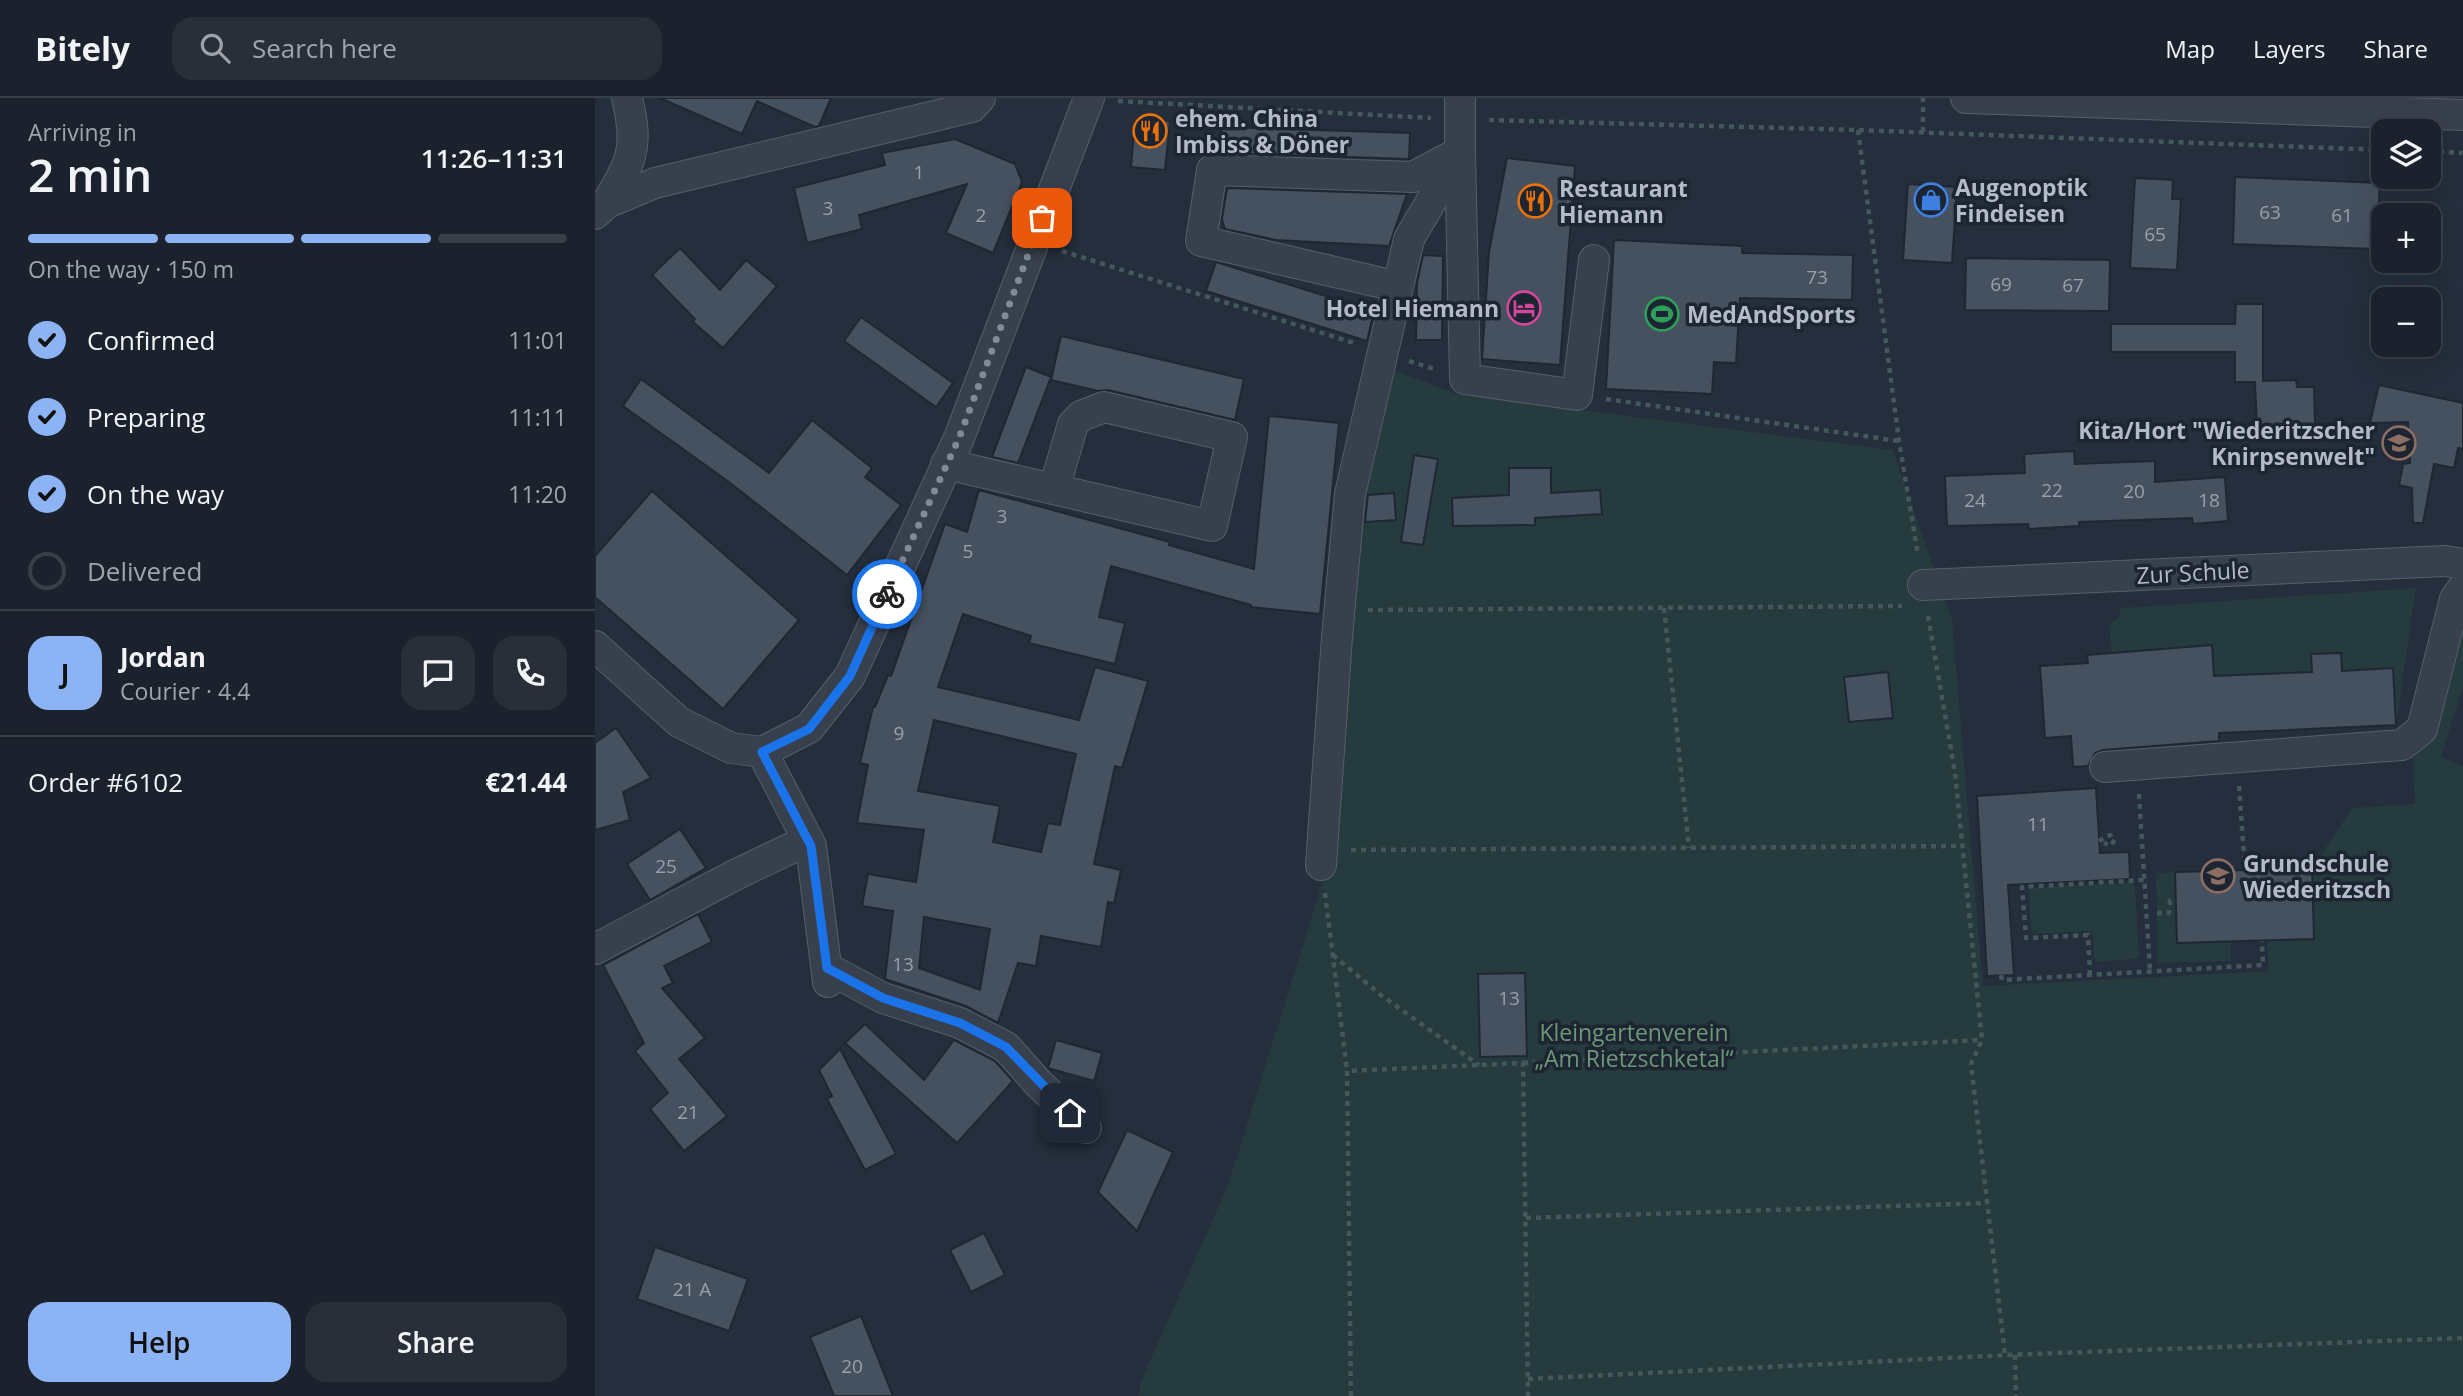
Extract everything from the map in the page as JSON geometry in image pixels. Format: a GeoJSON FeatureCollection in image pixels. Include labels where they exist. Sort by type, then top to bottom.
{"type":"FeatureCollection","features":[{"type":"Feature","properties":{"kind":"street"},"geometry":{"type":"LineString","coordinates":[[601,209],[630,163],[635,129],[627,98]]}},
{"type":"Feature","properties":{"kind":"street"},"geometry":{"type":"LineString","coordinates":[[601,209],[655,183],[972,107],[980,98]]}},
{"type":"Feature","properties":{"kind":"street"},"geometry":{"type":"LineString","coordinates":[[1966,98],[2463,115]]}},
{"type":"Feature","properties":{"kind":"street"},"geometry":{"type":"LineString","coordinates":[[595,646],[679,722],[731,748],[762,752],[809,729],[850,676],[959,438],[1033,242],[1102,99]]}},
{"type":"Feature","properties":{"kind":"street"},"geometry":{"type":"LineString","coordinates":[[1459,109],[1465,379],[1577,395],[1594,260]]}},
{"type":"Feature","properties":{"kind":"street"},"geometry":{"type":"LineString","coordinates":[[1378,282],[1201,241],[1212,170],[1413,177],[1460,152]]}},
{"type":"Feature","properties":{"kind":"street"},"geometry":{"type":"LineString","coordinates":[[1322,857],[1350,494],[1409,239],[1460,152]]}},
{"type":"Feature","properties":{"kind":"street"},"geometry":{"type":"LineString","coordinates":[[946,464],[1212,526],[1232,437],[1104,407],[1081,416],[1073,424],[1054,489]]}},
{"type":"Feature","properties":{"kind":"street","name":"Zur Schule"},"geometry":{"type":"LineString","coordinates":[[1925,596],[2431,561],[2463,564]]}},
{"type":"Feature","properties":{"kind":"street"},"geometry":{"type":"LineString","coordinates":[[2105,766],[2402,745],[2422,729],[2455,599],[2463,588]]}},
{"type":"Feature","properties":{"kind":"street"},"geometry":{"type":"LineString","coordinates":[[762,752],[809,840],[828,975],[883,998],[960,1023],[1006,1047],[1038,1083],[1086,1128]]}},
{"type":"Feature","properties":{"kind":"street"},"geometry":{"type":"LineString","coordinates":[[595,949],[735,875],[809,840]]}},
{"type":"Feature","properties":{"kind":"path"},"geometry":{"type":"LineString","coordinates":[[1923,98],[1923,132]]}},
{"type":"Feature","properties":{"kind":"path"},"geometry":{"type":"LineString","coordinates":[[1102,99],[1459,109],[1858,130],[2371,149]]}},
{"type":"Feature","properties":{"kind":"path"},"geometry":{"type":"LineString","coordinates":[[1858,130],[1899,441],[1955,773],[1982,1040],[1971,1064],[2005,1355]]}},
{"type":"Feature","properties":{"kind":"path"},"geometry":{"type":"LineString","coordinates":[[2441,152],[2463,153]]}},
{"type":"Feature","properties":{"kind":"path"},"geometry":{"type":"LineString","coordinates":[[1033,242],[1465,379]]}},
{"type":"Feature","properties":{"kind":"path"},"geometry":{"type":"LineString","coordinates":[[1577,395],[1899,441]]}},
{"type":"Feature","properties":{"kind":"path"},"geometry":{"type":"LineString","coordinates":[[1339,610],[1664,608],[1925,596]]}},
{"type":"Feature","properties":{"kind":"path"},"geometry":{"type":"LineString","coordinates":[[1664,608],[1689,848]]}},
{"type":"Feature","properties":{"kind":"path"},"geometry":{"type":"LineString","coordinates":[[2238,757],[2245,870]]}},
{"type":"Feature","properties":{"kind":"path"},"geometry":{"type":"LineString","coordinates":[[2137,764],[2150,971]]}},
{"type":"Feature","properties":{"kind":"path"},"geometry":{"type":"LineString","coordinates":[[1351,1396],[1347,1071],[1322,857],[1689,848],[1962,846]]}},
{"type":"Feature","properties":{"kind":"path"},"geometry":{"type":"LineString","coordinates":[[2090,975],[2088,935],[2026,938],[2022,887],[2144,880]]}},
{"type":"Feature","properties":{"kind":"path"},"geometry":{"type":"LineString","coordinates":[[2157,913],[2169,913],[2170,901],[2176,901]]}},
{"type":"Feature","properties":{"kind":"path"},"geometry":{"type":"LineString","coordinates":[[2001,975],[2002,981],[2263,965],[2262,941]]}},
{"type":"Feature","properties":{"kind":"path"},"geometry":{"type":"LineString","coordinates":[[1332,954],[1382,996],[1479,1065]]}},
{"type":"Feature","properties":{"kind":"path"},"geometry":{"type":"LineString","coordinates":[[1347,1071],[1982,1040]]}},
{"type":"Feature","properties":{"kind":"path"},"geometry":{"type":"LineString","coordinates":[[1523,1063],[1528,1396]]}},
{"type":"Feature","properties":{"kind":"path"},"geometry":{"type":"LineString","coordinates":[[1526,1218],[1987,1203]]}},
{"type":"Feature","properties":{"kind":"path"},"geometry":{"type":"LineString","coordinates":[[1528,1379],[2005,1355],[2463,1338]]}},
{"type":"Feature","properties":{"kind":"path"},"geometry":{"type":"LineString","coordinates":[[2015,1355],[2016,1396]]}},
{"type":"Feature","properties":{"kind":"green space","name":"Kleingartenverein „Am Rietzschketal“"},"geometry":{"type":"Polygon","coordinates":[[[1382,366],[1457,394],[1893,450],[1952,620],[1983,986],[2268,971],[2267,941],[2314,939],[2312,868],[2352,808],[2415,804],[2412,753],[2463,617],[2463,688],[2441,757],[2463,766],[2463,1396],[1139,1396],[1140,1383],[1228,1185],[1331,855],[1348,589],[1382,366]]]}},
{"type":"Feature","properties":{"kind":"green space"},"geometry":{"type":"Polygon","coordinates":[[[2416,588],[2396,725],[2393,669],[2342,671],[2341,653],[2311,654],[2312,672],[2214,676],[2212,645],[2112,653],[2109,624],[2118,618],[2121,608],[2416,588]]]}},
{"type":"Feature","properties":{"kind":"green space"},"geometry":{"type":"Polygon","coordinates":[[[2176,872],[2177,943],[2231,942],[2231,961],[2158,963],[2156,873],[2176,872]]]}},
{"type":"Feature","properties":{"kind":"green space"},"geometry":{"type":"Polygon","coordinates":[[[2131,883],[2135,886],[2139,956],[2136,959],[2098,962],[2094,958],[2093,935],[2088,931],[2035,934],[2031,930],[2029,891],[2032,888],[2131,883]]]}},
{"type":"Feature","properties":{"kind":"building"},"geometry":{"type":"Polygon","coordinates":[[[660,98],[831,98],[819,126],[815,127],[757,101],[742,134],[660,98]]]}},
{"type":"Feature","properties":{"kind":"building"},"geometry":{"type":"Polygon","coordinates":[[[1135,120],[1170,121],[1165,170],[1131,167],[1135,120]]]}},
{"type":"Feature","properties":{"kind":"building"},"geometry":{"type":"Polygon","coordinates":[[[1221,127],[1410,133],[1409,159],[1220,153],[1221,127]]]}},
{"type":"Feature","properties":{"kind":"building"},"geometry":{"type":"Polygon","coordinates":[[[955,139],[1015,164],[1022,182],[993,253],[946,233],[967,184],[859,215],[862,229],[807,243],[794,188],[885,165],[882,153],[955,139]]]}},
{"type":"Feature","properties":{"kind":"building"},"geometry":{"type":"Polygon","coordinates":[[[1507,158],[1575,166],[1560,365],[1482,359],[1489,252],[1507,158]]]}},
{"type":"Feature","properties":{"kind":"building"},"geometry":{"type":"Polygon","coordinates":[[[2235,177],[2371,183],[2371,189],[2380,189],[2379,203],[2371,203],[2371,249],[2233,244],[2235,177]]]}},
{"type":"Feature","properties":{"kind":"building"},"geometry":{"type":"Polygon","coordinates":[[[2135,178],[2173,180],[2172,199],[2181,199],[2177,270],[2130,268],[2135,178]]]}},
{"type":"Feature","properties":{"kind":"building"},"geometry":{"type":"Polygon","coordinates":[[[1908,184],[1957,187],[1952,263],[1903,260],[1908,184]]]}},
{"type":"Feature","properties":{"kind":"building"},"geometry":{"type":"Polygon","coordinates":[[[1227,188],[1407,194],[1389,246],[1276,240],[1225,229],[1222,219],[1227,188]]]}},
{"type":"Feature","properties":{"kind":"building"},"geometry":{"type":"Polygon","coordinates":[[[1614,240],[1742,246],[1742,253],[1853,255],[1852,300],[1740,298],[1736,363],[1714,362],[1712,394],[1606,389],[1614,240]]]}},
{"type":"Feature","properties":{"kind":"building"},"geometry":{"type":"Polygon","coordinates":[[[680,248],[720,290],[746,260],[777,286],[723,348],[693,322],[695,319],[652,275],[680,248]]]}},
{"type":"Feature","properties":{"kind":"building"},"geometry":{"type":"Polygon","coordinates":[[[1423,255],[1443,256],[1442,340],[1416,340],[1417,283],[1423,255]]]}},
{"type":"Feature","properties":{"kind":"building"},"geometry":{"type":"Polygon","coordinates":[[[1966,258],[2110,260],[2109,311],[1965,310],[1966,258]]]}},
{"type":"Feature","properties":{"kind":"building"},"geometry":{"type":"Polygon","coordinates":[[[1216,262],[1374,311],[1367,341],[1206,291],[1216,262]]]}},
{"type":"Feature","properties":{"kind":"building"},"geometry":{"type":"Polygon","coordinates":[[[2236,304],[2263,304],[2263,381],[2296,380],[2297,387],[2314,387],[2315,425],[2257,428],[2255,382],[2235,382],[2235,352],[2111,352],[2111,324],[2235,324],[2236,304]]]}},
{"type":"Feature","properties":{"kind":"building"},"geometry":{"type":"Polygon","coordinates":[[[861,317],[953,383],[936,407],[844,341],[861,317]]]}},
{"type":"Feature","properties":{"kind":"building"},"geometry":{"type":"Polygon","coordinates":[[[1061,336],[1244,379],[1235,420],[1108,390],[1098,391],[1051,380],[1061,336]]]}},
{"type":"Feature","properties":{"kind":"building"},"geometry":{"type":"Polygon","coordinates":[[[1026,367],[1051,377],[1018,463],[992,457],[1026,367]]]}},
{"type":"Feature","properties":{"kind":"building"},"geometry":{"type":"Polygon","coordinates":[[[641,379],[769,473],[812,420],[872,468],[865,477],[901,505],[847,575],[729,482],[623,406],[641,379]]]}},
{"type":"Feature","properties":{"kind":"building"},"geometry":{"type":"Polygon","coordinates":[[[2379,385],[2463,403],[2463,449],[2458,448],[2454,468],[2434,464],[2423,523],[2413,523],[2412,488],[2399,485],[2403,464],[2410,463],[2408,422],[2370,423],[2379,385]]]}},
{"type":"Feature","properties":{"kind":"building"},"geometry":{"type":"Polygon","coordinates":[[[1269,416],[1339,423],[1320,614],[1251,607],[1111,566],[1099,617],[1125,623],[1115,664],[1029,643],[1031,636],[963,614],[938,687],[1079,720],[1095,667],[1148,681],[1122,768],[1115,766],[1094,864],[1121,870],[1114,903],[1108,902],[1101,947],[1041,936],[1036,966],[1018,963],[998,1023],[966,1006],[885,979],[893,911],[862,906],[868,874],[916,882],[924,830],[857,823],[868,765],[860,763],[873,707],[888,675],[891,676],[945,524],[967,532],[979,490],[1170,542],[1169,545],[1254,569],[1269,416]],[[934,720],[918,791],[1000,806],[993,842],[1041,852],[1048,823],[1060,825],[1076,754],[934,720]],[[924,917],[919,968],[980,990],[990,929],[924,917]]]}},
{"type":"Feature","properties":{"kind":"building"},"geometry":{"type":"Polygon","coordinates":[[[2074,451],[2075,464],[2155,461],[2155,482],[2225,477],[2228,521],[2193,524],[2192,518],[2079,522],[2079,526],[2029,529],[2028,524],[1947,526],[1945,476],[2025,473],[2024,454],[2074,451]]]}},
{"type":"Feature","properties":{"kind":"building"},"geometry":{"type":"Polygon","coordinates":[[[1414,455],[1438,459],[1423,545],[1401,542],[1414,455]]]}},
{"type":"Feature","properties":{"kind":"building"},"geometry":{"type":"Polygon","coordinates":[[[1509,468],[1551,468],[1551,493],[1600,490],[1602,514],[1535,518],[1535,525],[1453,526],[1452,498],[1509,495],[1509,468]]]}},
{"type":"Feature","properties":{"kind":"building"},"geometry":{"type":"Polygon","coordinates":[[[652,491],[799,620],[723,709],[595,597],[595,556],[652,491]]]}},
{"type":"Feature","properties":{"kind":"building"},"geometry":{"type":"Polygon","coordinates":[[[1394,493],[1396,520],[1365,522],[1368,495],[1394,493]]]}},
{"type":"Feature","properties":{"kind":"building"},"geometry":{"type":"Polygon","coordinates":[[[2212,645],[2214,676],[2312,672],[2311,654],[2341,653],[2342,671],[2393,668],[2396,725],[2219,733],[2219,741],[2103,750],[2095,753],[2088,766],[2073,767],[2071,736],[2045,738],[2040,666],[2088,663],[2087,655],[2212,645]]]}},
{"type":"Feature","properties":{"kind":"building"},"geometry":{"type":"Polygon","coordinates":[[[1888,672],[1893,718],[1849,722],[1844,677],[1888,672]]]}},
{"type":"Feature","properties":{"kind":"building"},"geometry":{"type":"Polygon","coordinates":[[[616,728],[651,778],[623,792],[630,820],[595,830],[595,743],[616,728]]]}},
{"type":"Feature","properties":{"kind":"building"},"geometry":{"type":"Polygon","coordinates":[[[2096,788],[2100,853],[2129,852],[2130,879],[2008,885],[2014,975],[1987,976],[1977,796],[2096,788]]]}},
{"type":"Feature","properties":{"kind":"building"},"geometry":{"type":"Polygon","coordinates":[[[680,829],[706,868],[650,900],[627,864],[680,829]]]}},
{"type":"Feature","properties":{"kind":"building"},"geometry":{"type":"Polygon","coordinates":[[[2312,868],[2314,939],[2177,943],[2175,872],[2312,868]]]}},
{"type":"Feature","properties":{"kind":"building"},"geometry":{"type":"Polygon","coordinates":[[[698,914],[712,942],[664,966],[673,983],[662,988],[705,1038],[679,1059],[727,1116],[684,1151],[650,1109],[668,1093],[635,1051],[644,1043],[603,965],[698,914]]]}},
{"type":"Feature","properties":{"kind":"building"},"geometry":{"type":"Polygon","coordinates":[[[1525,973],[1527,1056],[1480,1057],[1478,974],[1525,973]]]}},
{"type":"Feature","properties":{"kind":"building"},"geometry":{"type":"Polygon","coordinates":[[[865,1024],[924,1080],[954,1040],[995,1061],[1013,1081],[957,1143],[845,1043],[865,1024]]]}},
{"type":"Feature","properties":{"kind":"building"},"geometry":{"type":"Polygon","coordinates":[[[1056,1040],[1102,1053],[1094,1081],[1048,1068],[1056,1040]]]}},
{"type":"Feature","properties":{"kind":"building"},"geometry":{"type":"Polygon","coordinates":[[[840,1049],[896,1154],[865,1170],[827,1099],[832,1096],[819,1070],[840,1049]]]}},
{"type":"Feature","properties":{"kind":"building"},"geometry":{"type":"Polygon","coordinates":[[[1127,1130],[1173,1152],[1137,1231],[1098,1192],[1127,1130]]]}},
{"type":"Feature","properties":{"kind":"building"},"geometry":{"type":"Polygon","coordinates":[[[984,1233],[1005,1275],[971,1292],[950,1250],[984,1233]]]}},
{"type":"Feature","properties":{"kind":"building"},"geometry":{"type":"Polygon","coordinates":[[[655,1247],[748,1279],[729,1331],[637,1299],[655,1247]]]}},
{"type":"Feature","properties":{"kind":"building"},"geometry":{"type":"Polygon","coordinates":[[[861,1316],[893,1396],[834,1396],[810,1337],[861,1316]]]}},
{"type":"Feature","properties":{"kind":"way so far"},"geometry":{"type":"LineString","coordinates":[[887,594],[959,438],[1042,218]]}},
{"type":"Feature","properties":{"kind":"place","name":"ehem. China Imbiss & Döner"},"geometry":{"type":"Point","coordinates":[1150,131]}},
{"type":"Feature","properties":{"kind":"place","name":"Augenoptik Findeisen"},"geometry":{"type":"Point","coordinates":[1931,200]}},
{"type":"Feature","properties":{"kind":"place","name":"Restaurant Hiemann"},"geometry":{"type":"Point","coordinates":[1535,201]}},
{"type":"Feature","properties":{"kind":"place","name":"Hotel Hiemann"},"geometry":{"type":"Point","coordinates":[1524,308]}},
{"type":"Feature","properties":{"kind":"place","name":"MedAndSports"},"geometry":{"type":"Point","coordinates":[1662,314]}},
{"type":"Feature","properties":{"kind":"place","name":"Kita/Hort \"Wiederitzscher Knirpsenwelt\""},"geometry":{"type":"Point","coordinates":[2399,443]}},
{"type":"Feature","properties":{"kind":"place","name":"Grundschule Wiederitzsch"},"geometry":{"type":"Point","coordinates":[2218,876]}},
{"type":"Feature","properties":{"kind":"route"},"geometry":{"type":"LineString","coordinates":[[887,594],[850,676],[809,729],[762,752],[811,846],[827,968],[883,998],[960,1023],[1006,1047],[1070,1113]]}}]}
